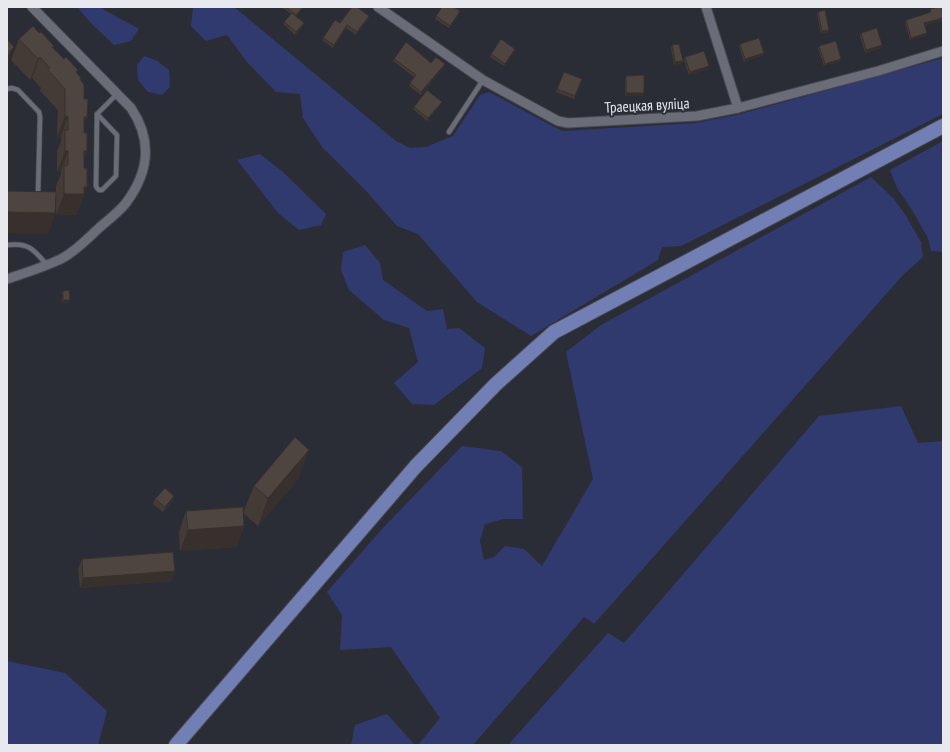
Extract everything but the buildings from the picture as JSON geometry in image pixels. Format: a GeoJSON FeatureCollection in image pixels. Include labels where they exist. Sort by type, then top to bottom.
{"type":"FeatureCollection","features":[{"type":"Feature","properties":{"kind":"main road"},"geometry":{"type":"LineString","coordinates":[[176,745],[416,466],[496,384],[554,332],[943,126]]}},
{"type":"Feature","properties":{"kind":"street"},"geometry":{"type":"LineString","coordinates":[[7,279],[47,265],[76,250],[125,205],[138,184],[144,168],[146,152],[144,135],[138,119],[131,108],[32,7]]}},
{"type":"Feature","properties":{"kind":"street","name":"Траецкая вуліца"},"geometry":{"type":"LineString","coordinates":[[378,7],[483,80],[558,121],[568,123],[697,116],[738,108],[878,71],[943,51]]}},
{"type":"Feature","properties":{"kind":"street"},"geometry":{"type":"LineString","coordinates":[[706,7],[738,108]]}},
{"type":"Feature","properties":{"kind":"lane"},"geometry":{"type":"LineString","coordinates":[[449,132],[483,80]]}},
{"type":"Feature","properties":{"kind":"lane"},"geometry":{"type":"LineString","coordinates":[[7,89],[12,88],[18,90],[39,112],[38,195]]}},
{"type":"Feature","properties":{"kind":"lane"},"geometry":{"type":"LineString","coordinates":[[97,114],[117,135],[116,176],[102,190],[96,188],[97,114],[117,94]]}},
{"type":"Feature","properties":{"kind":"lane"},"geometry":{"type":"LineString","coordinates":[[7,245],[20,244],[28,246],[35,251],[47,265]]}},
{"type":"Feature","properties":{"kind":"shaded area"},"geometry":{"type":"Polygon","coordinates":[[[77,7],[99,7],[139,29],[131,41],[114,45],[77,7]]]}},
{"type":"Feature","properties":{"kind":"shaded area"},"geometry":{"type":"Polygon","coordinates":[[[193,7],[234,7],[396,141],[410,148],[426,147],[453,136],[480,95],[489,92],[562,131],[696,123],[741,114],[943,58],[943,114],[681,246],[662,247],[658,260],[531,336],[477,302],[418,234],[397,226],[367,192],[322,147],[303,118],[300,94],[276,92],[247,62],[227,35],[206,41],[191,26],[193,7]]]}},
{"type":"Feature","properties":{"kind":"shaded area"},"geometry":{"type":"Polygon","coordinates":[[[144,56],[156,60],[169,70],[170,87],[162,95],[148,92],[138,80],[137,65],[144,56]]]}},
{"type":"Feature","properties":{"kind":"shaded area"},"geometry":{"type":"Polygon","coordinates":[[[943,141],[943,252],[931,251],[928,238],[897,188],[890,170],[943,141]]]}},
{"type":"Feature","properties":{"kind":"shaded area"},"geometry":{"type":"Polygon","coordinates":[[[260,154],[283,172],[326,214],[321,225],[299,230],[278,213],[237,160],[260,154]]]}},
{"type":"Feature","properties":{"kind":"shaded area"},"geometry":{"type":"Polygon","coordinates":[[[871,177],[894,199],[906,216],[921,242],[923,257],[903,275],[594,624],[584,617],[473,745],[418,745],[440,718],[391,647],[340,650],[342,615],[327,592],[382,529],[462,446],[501,451],[522,467],[523,519],[503,519],[485,524],[480,540],[484,560],[494,557],[505,546],[524,549],[542,566],[593,479],[566,352],[601,325],[871,177]]]}},
{"type":"Feature","properties":{"kind":"shaded area"},"geometry":{"type":"Polygon","coordinates":[[[365,245],[380,263],[383,280],[427,311],[443,309],[447,329],[459,328],[485,348],[482,368],[434,405],[412,404],[394,383],[418,362],[409,328],[384,320],[349,290],[341,270],[343,252],[365,245]]]}},
{"type":"Feature","properties":{"kind":"shaded area"},"geometry":{"type":"Polygon","coordinates":[[[901,406],[918,443],[943,441],[943,745],[508,745],[608,633],[624,643],[819,416],[901,406]]]}},
{"type":"Feature","properties":{"kind":"shaded area"},"geometry":{"type":"Polygon","coordinates":[[[7,661],[65,673],[107,711],[98,745],[7,745],[7,661]]]}},
{"type":"Feature","properties":{"kind":"shaded area"},"geometry":{"type":"Polygon","coordinates":[[[387,714],[415,745],[351,745],[355,725],[387,714]]]}}]}
